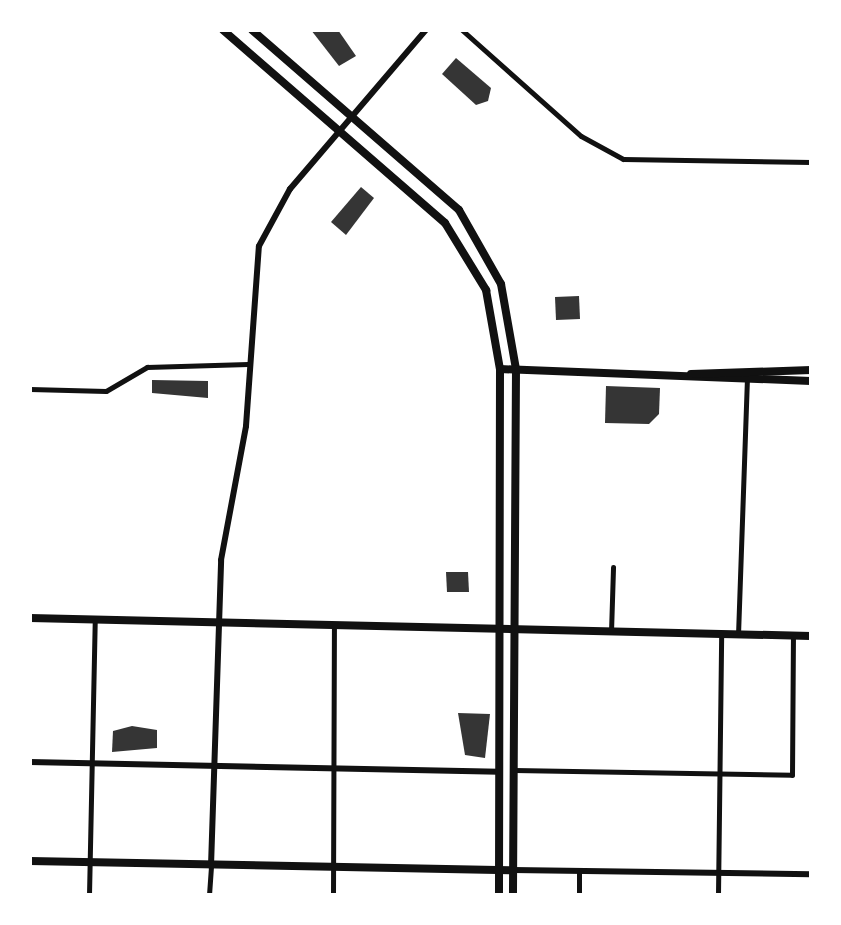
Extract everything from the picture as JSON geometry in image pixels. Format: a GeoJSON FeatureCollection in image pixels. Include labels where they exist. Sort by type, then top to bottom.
{"type":"FeatureCollection","features":[{"type":"Feature","properties":{"kind":"main road"},"geometry":{"type":"LineString","coordinates":[[223,30],[339,130],[468,254],[486,290],[500,369],[499,895]]}},
{"type":"Feature","properties":{"kind":"main road"},"geometry":{"type":"LineString","coordinates":[[252,30],[460,210],[484,245],[516,369],[514,895]]}},
{"type":"Feature","properties":{"kind":"main road"},"geometry":{"type":"LineString","coordinates":[[500,369],[691,374],[811,370]]}},
{"type":"Feature","properties":{"kind":"main road"},"geometry":{"type":"LineString","coordinates":[[691,374],[811,382]]}},
{"type":"Feature","properties":{"kind":"main road"},"geometry":{"type":"LineString","coordinates":[[30,618],[811,636]]}},
{"type":"Feature","properties":{"kind":"main road"},"geometry":{"type":"LineString","coordinates":[[30,861],[513,870]]}},
{"type":"Feature","properties":{"kind":"street"},"geometry":{"type":"LineString","coordinates":[[210,895],[217,622],[263,234],[339,130],[426,30]]}},
{"type":"Feature","properties":{"kind":"street"},"geometry":{"type":"LineString","coordinates":[[462,30],[581,136],[623,159],[811,162]]}},
{"type":"Feature","properties":{"kind":"street"},"geometry":{"type":"LineString","coordinates":[[30,390],[106,391],[147,367],[248,364]]}},
{"type":"Feature","properties":{"kind":"street"},"geometry":{"type":"LineString","coordinates":[[738,635],[746,380]]}},
{"type":"Feature","properties":{"kind":"street"},"geometry":{"type":"LineString","coordinates":[[611,632],[614,567]]}},
{"type":"Feature","properties":{"kind":"street"},"geometry":{"type":"LineString","coordinates":[[89,895],[94,620]]}},
{"type":"Feature","properties":{"kind":"street"},"geometry":{"type":"LineString","coordinates":[[333,895],[334,625]]}},
{"type":"Feature","properties":{"kind":"street"},"geometry":{"type":"LineString","coordinates":[[718,895],[721,634]]}},
{"type":"Feature","properties":{"kind":"street"},"geometry":{"type":"LineString","coordinates":[[514,770],[792,775],[793,636]]}},
{"type":"Feature","properties":{"kind":"street"},"geometry":{"type":"LineString","coordinates":[[30,762],[500,772]]}},
{"type":"Feature","properties":{"kind":"street"},"geometry":{"type":"LineString","coordinates":[[513,870],[811,874]]}},
{"type":"Feature","properties":{"kind":"street"},"geometry":{"type":"LineString","coordinates":[[579,871],[579,895]]}},
{"type":"Feature","properties":{"kind":"building"},"geometry":{"type":"Polygon","coordinates":[[[311,30],[338,30],[356,56],[339,66],[311,30]]]}},
{"type":"Feature","properties":{"kind":"building"},"geometry":{"type":"Polygon","coordinates":[[[456,58],[491,88],[488,101],[476,105],[442,74],[456,58]]]}},
{"type":"Feature","properties":{"kind":"building"},"geometry":{"type":"Polygon","coordinates":[[[361,187],[374,198],[346,235],[331,222],[361,187]]]}},
{"type":"Feature","properties":{"kind":"building"},"geometry":{"type":"Polygon","coordinates":[[[579,296],[580,319],[556,320],[555,297],[579,296]]]}},
{"type":"Feature","properties":{"kind":"building"},"geometry":{"type":"Polygon","coordinates":[[[152,380],[208,381],[208,398],[152,393],[152,380]]]}},
{"type":"Feature","properties":{"kind":"building"},"geometry":{"type":"Polygon","coordinates":[[[606,386],[660,388],[659,414],[649,424],[605,423],[606,386]]]}},
{"type":"Feature","properties":{"kind":"building"},"geometry":{"type":"Polygon","coordinates":[[[446,572],[468,572],[469,592],[447,592],[446,572]]]}},
{"type":"Feature","properties":{"kind":"building"},"geometry":{"type":"Polygon","coordinates":[[[458,713],[490,714],[485,758],[465,755],[458,713]]]}},
{"type":"Feature","properties":{"kind":"building"},"geometry":{"type":"Polygon","coordinates":[[[132,726],[157,730],[157,748],[112,752],[113,731],[132,726]]]}}]}
